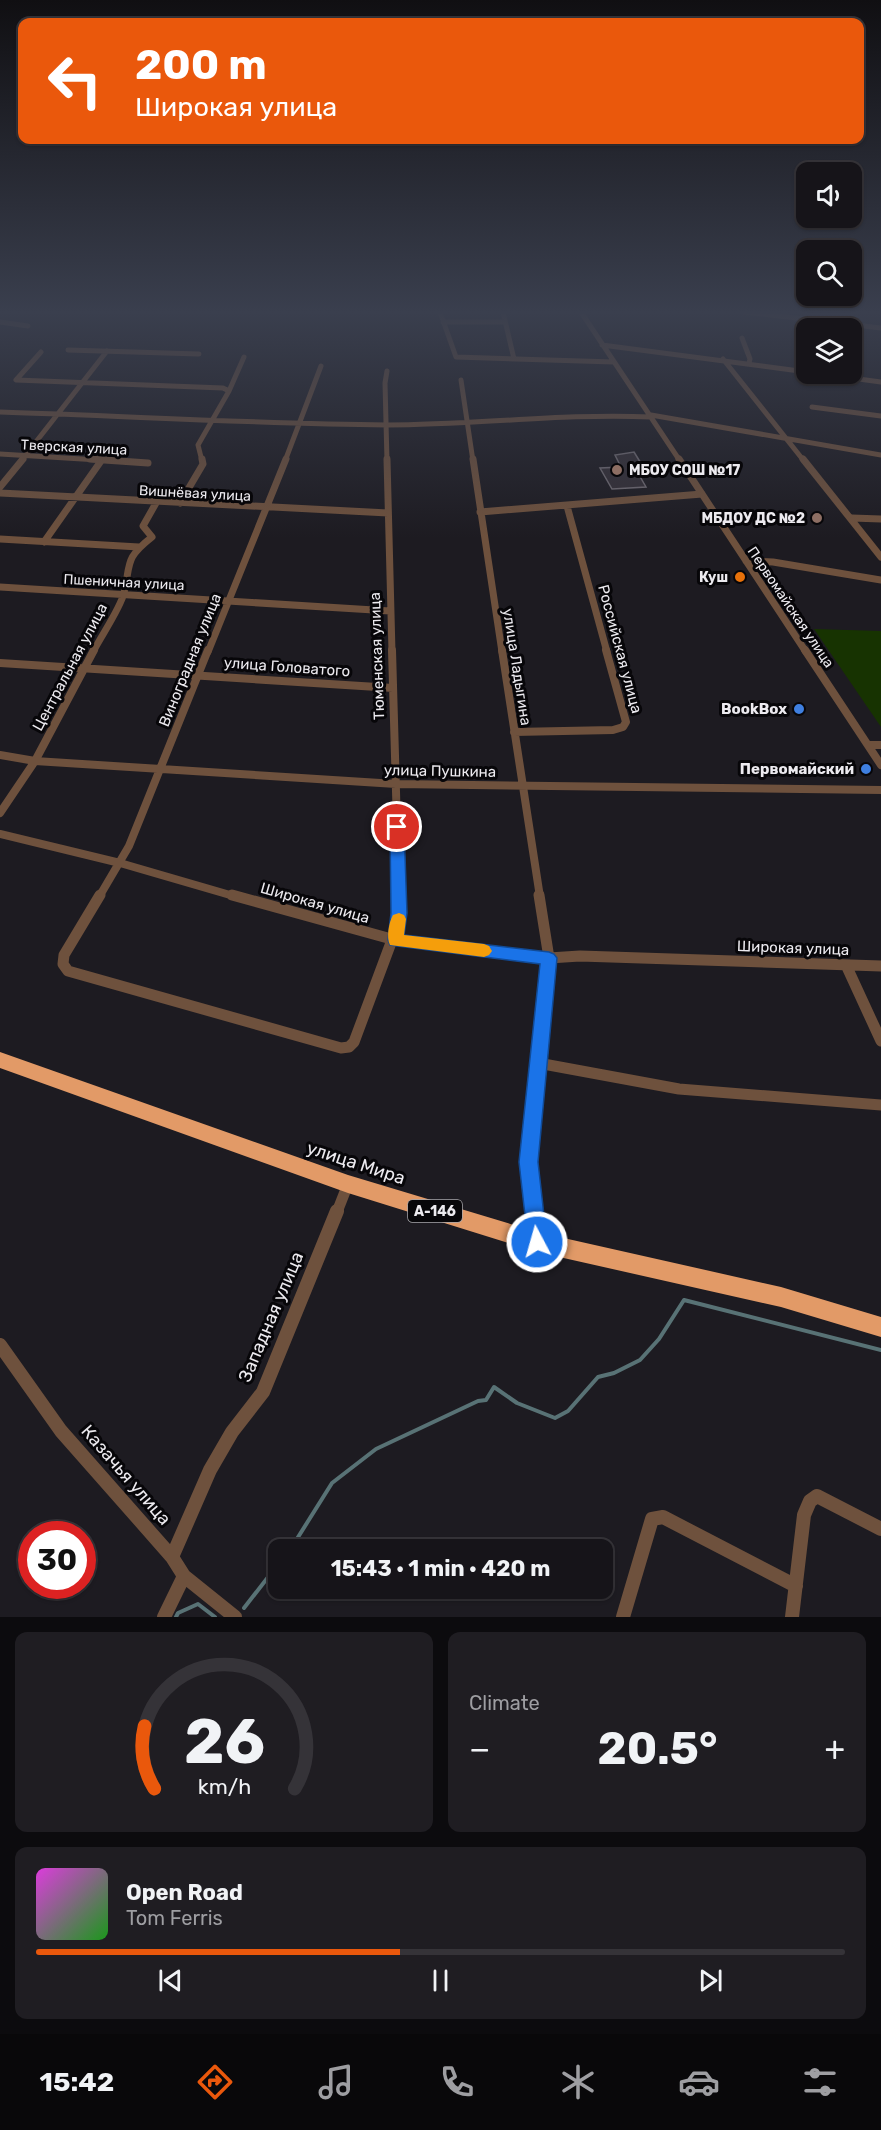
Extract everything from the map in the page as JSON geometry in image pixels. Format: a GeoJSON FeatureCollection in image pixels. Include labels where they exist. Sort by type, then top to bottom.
{"type":"FeatureCollection","features":[{"type":"Feature","properties":{"kind":"highway","name":"улица Мира"},"geometry":{"type":"LineString","coordinates":[[0,1060],[348,1184],[537,1242],[781,1297],[881,1327]]}},
{"type":"Feature","properties":{"kind":"street"},"geometry":{"type":"LineString","coordinates":[[0,487],[59,415],[78,387]]}},
{"type":"Feature","properties":{"kind":"street"},"geometry":{"type":"LineString","coordinates":[[211,387],[224,388],[229,391]]}},
{"type":"Feature","properties":{"kind":"street"},"geometry":{"type":"LineString","coordinates":[[180,503],[203,464],[198,445],[231,387]]}},
{"type":"Feature","properties":{"kind":"street","name":"Виноградная улица"},"geometry":{"type":"LineString","coordinates":[[313,387],[162,769],[120,863],[64,955],[64,968],[341,1048],[352,1044],[355,1038]]}},
{"type":"Feature","properties":{"kind":"street","name":"Тюменская улица"},"geometry":{"type":"LineString","coordinates":[[355,1038],[393,940],[399,913],[385,387]]}},
{"type":"Feature","properties":{"kind":"street","name":"улица Ладыгина"},"geometry":{"type":"LineString","coordinates":[[461,387],[549,958]]}},
{"type":"Feature","properties":{"kind":"street","name":"Первомайская улица"},"geometry":{"type":"LineString","coordinates":[[631,387],[881,765]]}},
{"type":"Feature","properties":{"kind":"street"},"geometry":{"type":"LineString","coordinates":[[746,387],[881,557]]}},
{"type":"Feature","properties":{"kind":"street"},"geometry":{"type":"LineString","coordinates":[[812,407],[881,416]]}},
{"type":"Feature","properties":{"kind":"street"},"geometry":{"type":"LineString","coordinates":[[0,412],[386,425],[467,424],[603,415],[651,416],[881,455]]}},
{"type":"Feature","properties":{"kind":"street","name":"Тверская улица"},"geometry":{"type":"LineString","coordinates":[[0,454],[148,463]]}},
{"type":"Feature","properties":{"kind":"street"},"geometry":{"type":"LineString","coordinates":[[44,542],[100,461]]}},
{"type":"Feature","properties":{"kind":"street","name":"Вишнёвая улица"},"geometry":{"type":"LineString","coordinates":[[0,493],[388,513]]}},
{"type":"Feature","properties":{"kind":"street"},"geometry":{"type":"LineString","coordinates":[[480,512],[702,494]]}},
{"type":"Feature","properties":{"kind":"street","name":"Центральная улица"},"geometry":{"type":"LineString","coordinates":[[0,813],[35,761],[124,594],[125,571],[139,547],[152,537],[143,526],[156,502]]}},
{"type":"Feature","properties":{"kind":"street","name":"Российская улица"},"geometry":{"type":"LineString","coordinates":[[514,732],[613,730],[623,727],[626,722],[567,506]]}},
{"type":"Feature","properties":{"kind":"street"},"geometry":{"type":"LineString","coordinates":[[852,518],[881,519]]}},
{"type":"Feature","properties":{"kind":"street"},"geometry":{"type":"LineString","coordinates":[[0,539],[139,547]]}},
{"type":"Feature","properties":{"kind":"street"},"geometry":{"type":"LineString","coordinates":[[746,561],[773,562],[881,580]]}},
{"type":"Feature","properties":{"kind":"street","name":"Пшеничная улица"},"geometry":{"type":"LineString","coordinates":[[0,587],[390,611]]}},
{"type":"Feature","properties":{"kind":"street","name":"улица Головатого"},"geometry":{"type":"LineString","coordinates":[[0,663],[393,688]]}},
{"type":"Feature","properties":{"kind":"street"},"geometry":{"type":"LineString","coordinates":[[868,745],[881,745]]}},
{"type":"Feature","properties":{"kind":"street","name":"улица Пушкина"},"geometry":{"type":"LineString","coordinates":[[0,755],[35,761],[396,784],[881,790]]}},
{"type":"Feature","properties":{"kind":"street","name":"Широкая улица"},"geometry":{"type":"LineString","coordinates":[[0,834],[120,863],[393,940],[549,958],[580,956],[881,966]]}},
{"type":"Feature","properties":{"kind":"street"},"geometry":{"type":"LineString","coordinates":[[537,1242],[528,1162],[549,958]]}},
{"type":"Feature","properties":{"kind":"street"},"geometry":{"type":"LineString","coordinates":[[846,965],[881,1041]]}},
{"type":"Feature","properties":{"kind":"street"},"geometry":{"type":"LineString","coordinates":[[537,1063],[679,1089],[881,1105]]}},
{"type":"Feature","properties":{"kind":"street","name":"Западная улица"},"geometry":{"type":"LineString","coordinates":[[172,1557],[210,1470],[232,1432],[263,1392],[348,1184]]}},
{"type":"Feature","properties":{"kind":"street","name":"Казачья улица"},"geometry":{"type":"LineString","coordinates":[[0,1345],[61,1431],[172,1557],[184,1576],[235,1617]]}},
{"type":"Feature","properties":{"kind":"street"},"geometry":{"type":"LineString","coordinates":[[792,1617],[804,1515],[810,1501],[817,1497],[829,1501],[881,1529]]}},
{"type":"Feature","properties":{"kind":"street"},"geometry":{"type":"LineString","coordinates":[[623,1617],[652,1519],[663,1517],[796,1586]]}},
{"type":"Feature","properties":{"kind":"street"},"geometry":{"type":"LineString","coordinates":[[165,1617],[184,1576]]}},
{"type":"Feature","properties":{"kind":"green space"},"geometry":{"type":"Polygon","coordinates":[[[814,629],[881,631],[881,727],[814,629]]]}},
{"type":"Feature","properties":{"kind":"building","name":"МБОУ СОШ №17"},"geometry":{"type":"Polygon","coordinates":[[[634,452],[642,465],[634,466],[646,487],[612,489],[600,468],[621,467],[615,455],[634,452]]]}},
{"type":"Feature","properties":{"kind":"waterway"},"geometry":{"type":"LineString","coordinates":[[297,1539],[332,1483],[376,1449],[478,1401],[486,1400],[494,1387],[517,1403],[555,1418],[568,1411],[598,1377],[614,1373],[640,1360],[659,1339],[684,1300],[881,1350]]}},
{"type":"Feature","properties":{"kind":"waterway"},"geometry":{"type":"LineString","coordinates":[[244,1608],[268,1577]]}},
{"type":"Feature","properties":{"kind":"waterway"},"geometry":{"type":"LineString","coordinates":[[176,1617],[178,1613],[198,1604],[215,1617]]}},
{"type":"Feature","properties":{"kind":"slow traffic"},"geometry":{"type":"LineString","coordinates":[[399,919],[395,940],[484,951]]}},
{"type":"Feature","properties":{"kind":"place","name":"МБОУ СОШ №17"},"geometry":{"type":"Point","coordinates":[617,470]}},
{"type":"Feature","properties":{"kind":"place","name":"МБДОУ ДС №2"},"geometry":{"type":"Point","coordinates":[817,518]}},
{"type":"Feature","properties":{"kind":"place","name":"Куш"},"geometry":{"type":"Point","coordinates":[740,577]}},
{"type":"Feature","properties":{"kind":"place","name":"BookBox"},"geometry":{"type":"Point","coordinates":[799,709]}},
{"type":"Feature","properties":{"kind":"place","name":"Первомайский"},"geometry":{"type":"Point","coordinates":[866,769]}},
{"type":"Feature","properties":{"kind":"route"},"geometry":{"type":"LineString","coordinates":[[397,827],[399,913],[395,940],[549,958],[528,1162],[537,1242]]}}]}
